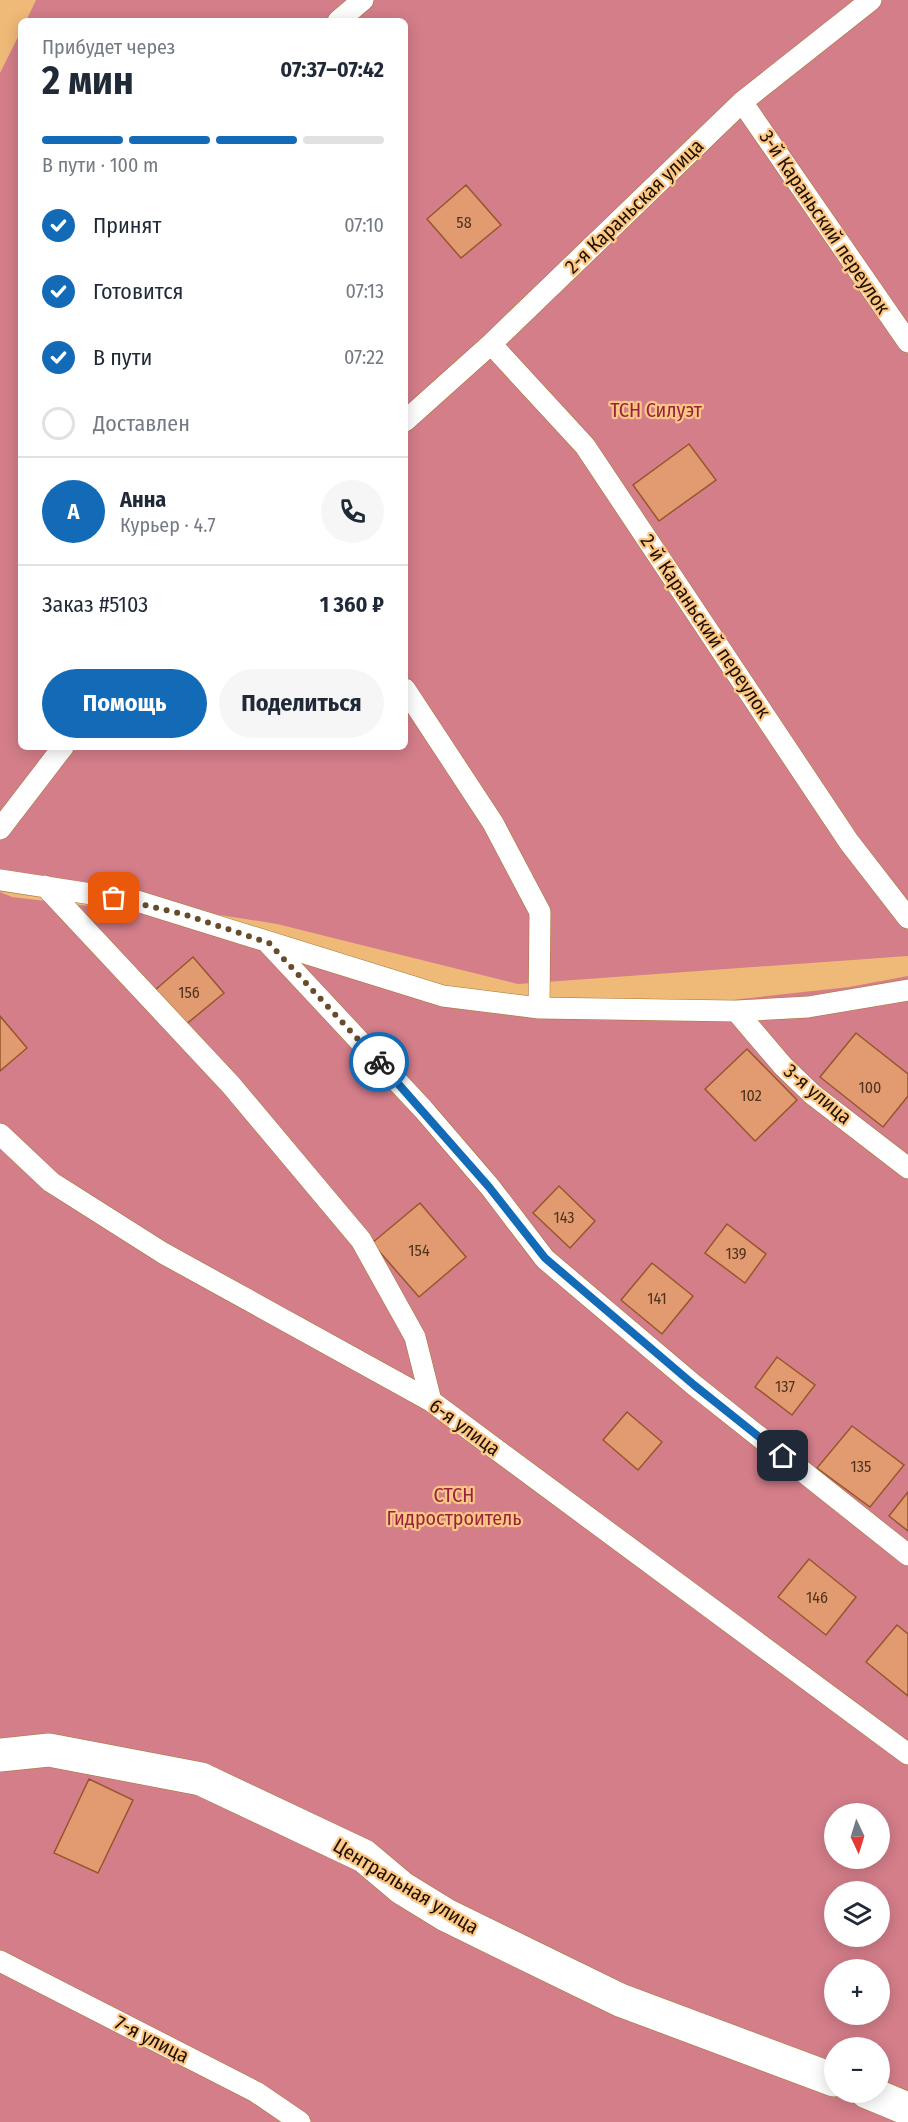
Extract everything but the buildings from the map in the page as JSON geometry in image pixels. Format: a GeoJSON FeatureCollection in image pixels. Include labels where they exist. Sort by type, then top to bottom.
{"type":"FeatureCollection","features":[{"type":"Feature","properties":{"kind":"street","name":"Центральная улица"},"geometry":{"type":"LineString","coordinates":[[0,1755],[49,1750],[201,1779],[364,1856],[402,1888],[446,1915],[620,2000],[824,2076]]}},
{"type":"Feature","properties":{"kind":"street"},"geometry":{"type":"LineString","coordinates":[[890,2102],[908,2109]]}},
{"type":"Feature","properties":{"kind":"lane"},"geometry":{"type":"LineString","coordinates":[[342,18],[363,0]]}},
{"type":"Feature","properties":{"kind":"lane","name":"2-я Караньская улица"},"geometry":{"type":"LineString","coordinates":[[408,418],[491,344],[742,102],[871,0]]}},
{"type":"Feature","properties":{"kind":"lane","name":"3-й Караньский переулок"},"geometry":{"type":"LineString","coordinates":[[742,102],[908,342]]}},
{"type":"Feature","properties":{"kind":"lane","name":"2-й Караньский переулок"},"geometry":{"type":"LineString","coordinates":[[491,344],[585,446],[849,842],[908,918]]}},
{"type":"Feature","properties":{"kind":"lane"},"geometry":{"type":"LineString","coordinates":[[408,694],[493,823],[540,912],[539,1008]]}},
{"type":"Feature","properties":{"kind":"lane"},"geometry":{"type":"LineString","coordinates":[[0,829],[61,750]]}},
{"type":"Feature","properties":{"kind":"lane"},"geometry":{"type":"LineString","coordinates":[[0,880],[137,902],[183,914],[443,996],[539,1008],[736,1011],[808,1007],[908,990]]}},
{"type":"Feature","properties":{"kind":"lane"},"geometry":{"type":"LineString","coordinates":[[45,886],[231,1085],[361,1240],[415,1337],[431,1401]]}},
{"type":"Feature","properties":{"kind":"lane"},"geometry":{"type":"LineString","coordinates":[[269,943],[430,1118],[545,1258],[694,1385],[908,1555]]}},
{"type":"Feature","properties":{"kind":"lane","name":"3-я улица"},"geometry":{"type":"LineString","coordinates":[[736,1011],[783,1066],[812,1094],[908,1168]]}},
{"type":"Feature","properties":{"kind":"lane","name":"6-я улица"},"geometry":{"type":"LineString","coordinates":[[0,1134],[51,1182],[163,1254],[431,1401],[908,1754]]}},
{"type":"Feature","properties":{"kind":"lane","name":"7-я улица"},"geometry":{"type":"LineString","coordinates":[[0,1961],[256,2092],[300,2122]]}},
{"type":"Feature","properties":{"kind":"green space","name":"ТСН Силуэт"},"geometry":{"type":"Polygon","coordinates":[[[36,0],[908,0],[908,956],[518,984],[277,924],[0,880],[0,73],[18,37],[18,750],[408,750],[408,18],[27,18],[36,0]]]}},
{"type":"Feature","properties":{"kind":"green space","name":"СТСН Гидростроитель"},"geometry":{"type":"Polygon","coordinates":[[[0,892],[12,897],[140,912],[539,1008],[704,1003],[849,987],[908,976],[908,2122],[0,2122],[0,892]]]}},
{"type":"Feature","properties":{"kind":"way so far"},"geometry":{"type":"LineString","coordinates":[[114,898],[183,914],[269,943],[379,1062]]}},
{"type":"Feature","properties":{"kind":"route"},"geometry":{"type":"LineString","coordinates":[[379,1062],[423,1109],[545,1258],[694,1385],[783,1456]]}}]}
